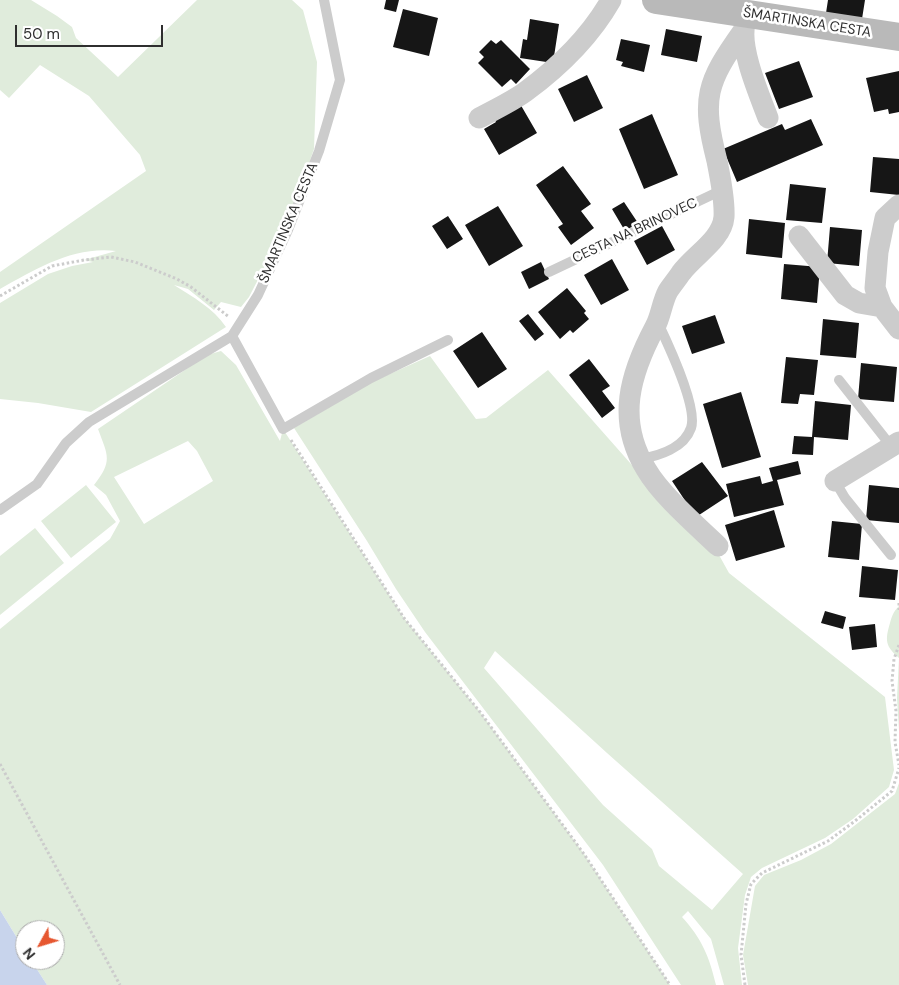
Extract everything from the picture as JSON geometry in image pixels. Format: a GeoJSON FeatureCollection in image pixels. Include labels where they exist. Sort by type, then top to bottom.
{"type":"FeatureCollection","features":[{"type":"Feature","properties":{"kind":"main road","name":"ŠMARTINSKA CESTA"},"geometry":{"type":"LineString","coordinates":[[656,0],[745,23],[899,37]]}},
{"type":"Feature","properties":{"kind":"street"},"geometry":{"type":"LineString","coordinates":[[479,118],[524,93],[559,66],[594,26],[611,0]]}},
{"type":"Feature","properties":{"kind":"street"},"geometry":{"type":"LineString","coordinates":[[745,23],[749,66],[768,118]]}},
{"type":"Feature","properties":{"kind":"street"},"geometry":{"type":"LineString","coordinates":[[718,546],[646,471],[632,438],[629,395],[642,352],[658,322],[668,292],[682,271],[718,233],[724,217],[722,190],[710,136],[708,101],[718,68],[745,23]]}},
{"type":"Feature","properties":{"kind":"street"},"geometry":{"type":"LineString","coordinates":[[899,205],[886,218],[878,252],[875,288],[882,307],[899,329]]}},
{"type":"Feature","properties":{"kind":"street"},"geometry":{"type":"LineString","coordinates":[[799,236],[845,295],[859,303],[882,307]]}},
{"type":"Feature","properties":{"kind":"street"},"geometry":{"type":"LineString","coordinates":[[835,481],[895,444]]}},
{"type":"Feature","properties":{"kind":"lane","name":"ŠMARTINSKA CESTA"},"geometry":{"type":"LineString","coordinates":[[232,336],[258,295],[295,213],[319,150],[340,80],[324,0]]}},
{"type":"Feature","properties":{"kind":"lane","name":"CESTA NA BRINOVEC"},"geometry":{"type":"LineString","coordinates":[[549,272],[722,190]]}},
{"type":"Feature","properties":{"kind":"lane"},"geometry":{"type":"LineString","coordinates":[[640,459],[671,450],[684,439],[690,429],[693,416],[683,382],[658,322]]}},
{"type":"Feature","properties":{"kind":"lane"},"geometry":{"type":"LineString","coordinates":[[0,510],[37,484],[66,443],[89,422],[232,336],[284,429],[371,378],[448,340]]}},
{"type":"Feature","properties":{"kind":"lane"},"geometry":{"type":"LineString","coordinates":[[838,380],[895,444]]}},
{"type":"Feature","properties":{"kind":"lane"},"geometry":{"type":"LineString","coordinates":[[835,481],[845,498],[891,556]]}},
{"type":"Feature","properties":{"kind":"path"},"geometry":{"type":"LineString","coordinates":[[0,296],[52,266],[111,257],[135,262],[184,283],[239,325]]}},
{"type":"Feature","properties":{"kind":"path"},"geometry":{"type":"LineString","coordinates":[[284,429],[404,618],[480,712],[584,854],[670,985]]}},
{"type":"Feature","properties":{"kind":"path"},"geometry":{"type":"LineString","coordinates":[[899,603],[899,610]]}},
{"type":"Feature","properties":{"kind":"path"},"geometry":{"type":"LineString","coordinates":[[745,985],[741,955],[746,904],[751,884],[762,873],[828,841],[892,791],[899,766],[895,742],[896,710],[892,681],[894,659],[899,645]]}},
{"type":"Feature","properties":{"kind":"path"},"geometry":{"type":"LineString","coordinates":[[0,764],[120,985]]}},
{"type":"Feature","properties":{"kind":"green space"},"geometry":{"type":"Polygon","coordinates":[[[0,0],[31,0],[57,16],[72,27],[76,38],[118,77],[197,0],[292,0],[303,10],[317,62],[314,149],[295,203],[249,297],[241,307],[221,302],[214,310],[188,289],[174,285],[209,309],[226,327],[91,412],[0,399],[0,303],[48,274],[72,266],[93,262],[84,260],[116,251],[100,250],[70,256],[41,267],[0,289],[0,272],[146,171],[140,155],[89,96],[40,65],[9,98],[0,90],[0,0]]]}},
{"type":"Feature","properties":{"kind":"green space"},"geometry":{"type":"Polygon","coordinates":[[[221,351],[236,365],[280,441],[283,429],[404,618],[480,712],[584,854],[670,985],[47,985],[37,970],[65,970],[65,920],[15,920],[15,935],[0,910],[0,629],[110,539],[120,521],[106,495],[94,485],[104,470],[107,458],[98,429],[207,355],[221,351]],[[188,441],[114,477],[144,524],[213,481],[197,451],[188,441]]]}},
{"type":"Feature","properties":{"kind":"green space"},"geometry":{"type":"Polygon","coordinates":[[[430,356],[476,419],[486,418],[548,370],[654,490],[719,555],[729,573],[885,697],[894,770],[889,787],[853,819],[825,838],[762,868],[751,877],[745,895],[738,948],[742,985],[724,985],[711,939],[688,911],[682,917],[704,948],[716,985],[681,985],[603,865],[425,632],[294,428],[374,381],[430,356]],[[495,651],[484,668],[603,805],[652,849],[659,866],[712,910],[743,874],[495,651]]]}},
{"type":"Feature","properties":{"kind":"green space"},"geometry":{"type":"Polygon","coordinates":[[[86,485],[116,522],[71,558],[41,521],[86,485]]]}},
{"type":"Feature","properties":{"kind":"green space"},"geometry":{"type":"Polygon","coordinates":[[[35,528],[64,563],[0,615],[0,556],[35,528]]]}},
{"type":"Feature","properties":{"kind":"green space"},"geometry":{"type":"Polygon","coordinates":[[[899,606],[899,658],[891,650],[887,638],[892,616],[899,606]]]}},
{"type":"Feature","properties":{"kind":"green space"},"geometry":{"type":"Polygon","coordinates":[[[899,658],[899,731],[897,698],[899,658]]]}},
{"type":"Feature","properties":{"kind":"green space"},"geometry":{"type":"Polygon","coordinates":[[[899,783],[899,985],[748,985],[743,955],[755,886],[764,875],[801,860],[831,844],[895,794],[899,783]]]}},
{"type":"Feature","properties":{"kind":"water"},"geometry":{"type":"Polygon","coordinates":[[[0,910],[15,935],[15,970],[37,970],[47,985],[0,985],[0,910]]]}},
{"type":"Feature","properties":{"kind":"building"},"geometry":{"type":"Polygon","coordinates":[[[386,0],[399,0],[396,12],[384,9],[386,0]]]}},
{"type":"Feature","properties":{"kind":"building"},"geometry":{"type":"Polygon","coordinates":[[[828,0],[865,0],[862,19],[826,13],[828,0]]]}},
{"type":"Feature","properties":{"kind":"building"},"geometry":{"type":"Polygon","coordinates":[[[403,9],[438,18],[429,56],[393,47],[403,9]]]}},
{"type":"Feature","properties":{"kind":"building"},"geometry":{"type":"Polygon","coordinates":[[[530,19],[559,24],[553,63],[520,58],[523,39],[527,40],[530,19]]]}},
{"type":"Feature","properties":{"kind":"building"},"geometry":{"type":"Polygon","coordinates":[[[666,29],[702,36],[697,62],[661,55],[666,29]]]}},
{"type":"Feature","properties":{"kind":"building"},"geometry":{"type":"Polygon","coordinates":[[[621,39],[650,45],[644,72],[621,66],[623,62],[616,60],[621,39]]]}},
{"type":"Feature","properties":{"kind":"building"},"geometry":{"type":"Polygon","coordinates":[[[491,40],[496,44],[501,40],[530,69],[516,84],[511,79],[502,87],[478,63],[484,57],[479,52],[491,40]]]}},
{"type":"Feature","properties":{"kind":"building"},"geometry":{"type":"Polygon","coordinates":[[[799,61],[813,97],[779,109],[765,73],[799,61]]]}},
{"type":"Feature","properties":{"kind":"building"},"geometry":{"type":"Polygon","coordinates":[[[899,71],[899,112],[889,114],[888,109],[874,112],[866,78],[899,71]]]}},
{"type":"Feature","properties":{"kind":"building"},"geometry":{"type":"Polygon","coordinates":[[[587,75],[603,108],[574,122],[558,89],[587,75]]]}},
{"type":"Feature","properties":{"kind":"building"},"geometry":{"type":"Polygon","coordinates":[[[519,102],[537,133],[499,155],[484,129],[496,122],[493,117],[519,102]]]}},
{"type":"Feature","properties":{"kind":"building"},"geometry":{"type":"Polygon","coordinates":[[[652,114],[678,175],[644,189],[619,129],[652,114]]]}},
{"type":"Feature","properties":{"kind":"building"},"geometry":{"type":"Polygon","coordinates":[[[811,119],[823,145],[737,182],[723,149],[782,124],[785,130],[811,119]]]}},
{"type":"Feature","properties":{"kind":"building"},"geometry":{"type":"Polygon","coordinates":[[[873,157],[899,159],[899,195],[870,192],[873,157]]]}},
{"type":"Feature","properties":{"kind":"building"},"geometry":{"type":"Polygon","coordinates":[[[563,166],[591,204],[581,211],[594,228],[571,245],[558,227],[563,224],[536,185],[563,166]]]}},
{"type":"Feature","properties":{"kind":"building"},"geometry":{"type":"Polygon","coordinates":[[[790,184],[826,188],[822,223],[786,220],[790,184]]]}},
{"type":"Feature","properties":{"kind":"building"},"geometry":{"type":"Polygon","coordinates":[[[624,202],[638,223],[625,231],[612,209],[624,202]]]}},
{"type":"Feature","properties":{"kind":"building"},"geometry":{"type":"Polygon","coordinates":[[[498,206],[523,246],[489,266],[465,225],[498,206]]]}},
{"type":"Feature","properties":{"kind":"building"},"geometry":{"type":"Polygon","coordinates":[[[448,216],[463,239],[447,249],[432,226],[448,216]]]}},
{"type":"Feature","properties":{"kind":"building"},"geometry":{"type":"Polygon","coordinates":[[[749,219],[785,223],[782,258],[746,254],[749,219]]]}},
{"type":"Feature","properties":{"kind":"building"},"geometry":{"type":"Polygon","coordinates":[[[662,226],[675,250],[647,265],[634,241],[662,226]]]}},
{"type":"Feature","properties":{"kind":"building"},"geometry":{"type":"Polygon","coordinates":[[[830,227],[862,230],[859,266],[827,263],[830,227]]]}},
{"type":"Feature","properties":{"kind":"building"},"geometry":{"type":"Polygon","coordinates":[[[612,259],[629,290],[601,305],[584,275],[612,259]]]}},
{"type":"Feature","properties":{"kind":"building"},"geometry":{"type":"Polygon","coordinates":[[[541,262],[549,279],[529,289],[521,272],[541,262]]]}},
{"type":"Feature","properties":{"kind":"building"},"geometry":{"type":"Polygon","coordinates":[[[784,264],[820,267],[817,303],[781,299],[784,264]]]}},
{"type":"Feature","properties":{"kind":"building"},"geometry":{"type":"Polygon","coordinates":[[[567,288],[586,311],[584,313],[589,319],[573,333],[570,330],[560,339],[538,312],[567,288]]]}},
{"type":"Feature","properties":{"kind":"building"},"geometry":{"type":"Polygon","coordinates":[[[528,314],[544,334],[535,341],[519,321],[528,314]]]}},
{"type":"Feature","properties":{"kind":"building"},"geometry":{"type":"Polygon","coordinates":[[[715,315],[725,343],[692,354],[682,326],[715,315]]]}},
{"type":"Feature","properties":{"kind":"building"},"geometry":{"type":"Polygon","coordinates":[[[823,319],[859,323],[856,358],[820,355],[823,319]]]}},
{"type":"Feature","properties":{"kind":"building"},"geometry":{"type":"Polygon","coordinates":[[[482,332],[507,369],[478,388],[453,351],[482,332]]]}},
{"type":"Feature","properties":{"kind":"building"},"geometry":{"type":"Polygon","coordinates":[[[786,357],[818,360],[814,395],[800,394],[798,404],[781,403],[786,357]]]}},
{"type":"Feature","properties":{"kind":"building"},"geometry":{"type":"Polygon","coordinates":[[[589,359],[610,386],[602,391],[615,408],[602,418],[569,375],[589,359]]]}},
{"type":"Feature","properties":{"kind":"building"},"geometry":{"type":"Polygon","coordinates":[[[861,363],[897,367],[894,402],[858,399],[861,363]]]}},
{"type":"Feature","properties":{"kind":"building"},"geometry":{"type":"Polygon","coordinates":[[[741,392],[761,457],[722,468],[703,404],[741,392]]]}},
{"type":"Feature","properties":{"kind":"building"},"geometry":{"type":"Polygon","coordinates":[[[815,401],[851,405],[848,440],[814,437],[813,455],[792,454],[794,436],[812,437],[815,401]]]}},
{"type":"Feature","properties":{"kind":"building"},"geometry":{"type":"Polygon","coordinates":[[[798,461],[801,474],[777,480],[784,505],[734,517],[726,484],[760,476],[762,484],[773,481],[769,468],[798,461]]]}},
{"type":"Feature","properties":{"kind":"building"},"geometry":{"type":"Polygon","coordinates":[[[702,462],[728,496],[696,517],[672,481],[702,462]]]}},
{"type":"Feature","properties":{"kind":"building"},"geometry":{"type":"Polygon","coordinates":[[[869,485],[899,488],[899,523],[866,520],[869,485]]]}},
{"type":"Feature","properties":{"kind":"building"},"geometry":{"type":"Polygon","coordinates":[[[774,510],[785,547],[736,561],[725,525],[774,510]]]}},
{"type":"Feature","properties":{"kind":"building"},"geometry":{"type":"Polygon","coordinates":[[[832,521],[862,524],[859,560],[828,557],[832,521]]]}},
{"type":"Feature","properties":{"kind":"building"},"geometry":{"type":"Polygon","coordinates":[[[862,566],[898,570],[895,600],[859,597],[862,566]]]}},
{"type":"Feature","properties":{"kind":"building"},"geometry":{"type":"Polygon","coordinates":[[[825,611],[846,617],[843,629],[821,623],[825,611]]]}},
{"type":"Feature","properties":{"kind":"building"},"geometry":{"type":"Polygon","coordinates":[[[875,624],[877,647],[852,650],[849,627],[875,624]]]}}]}
